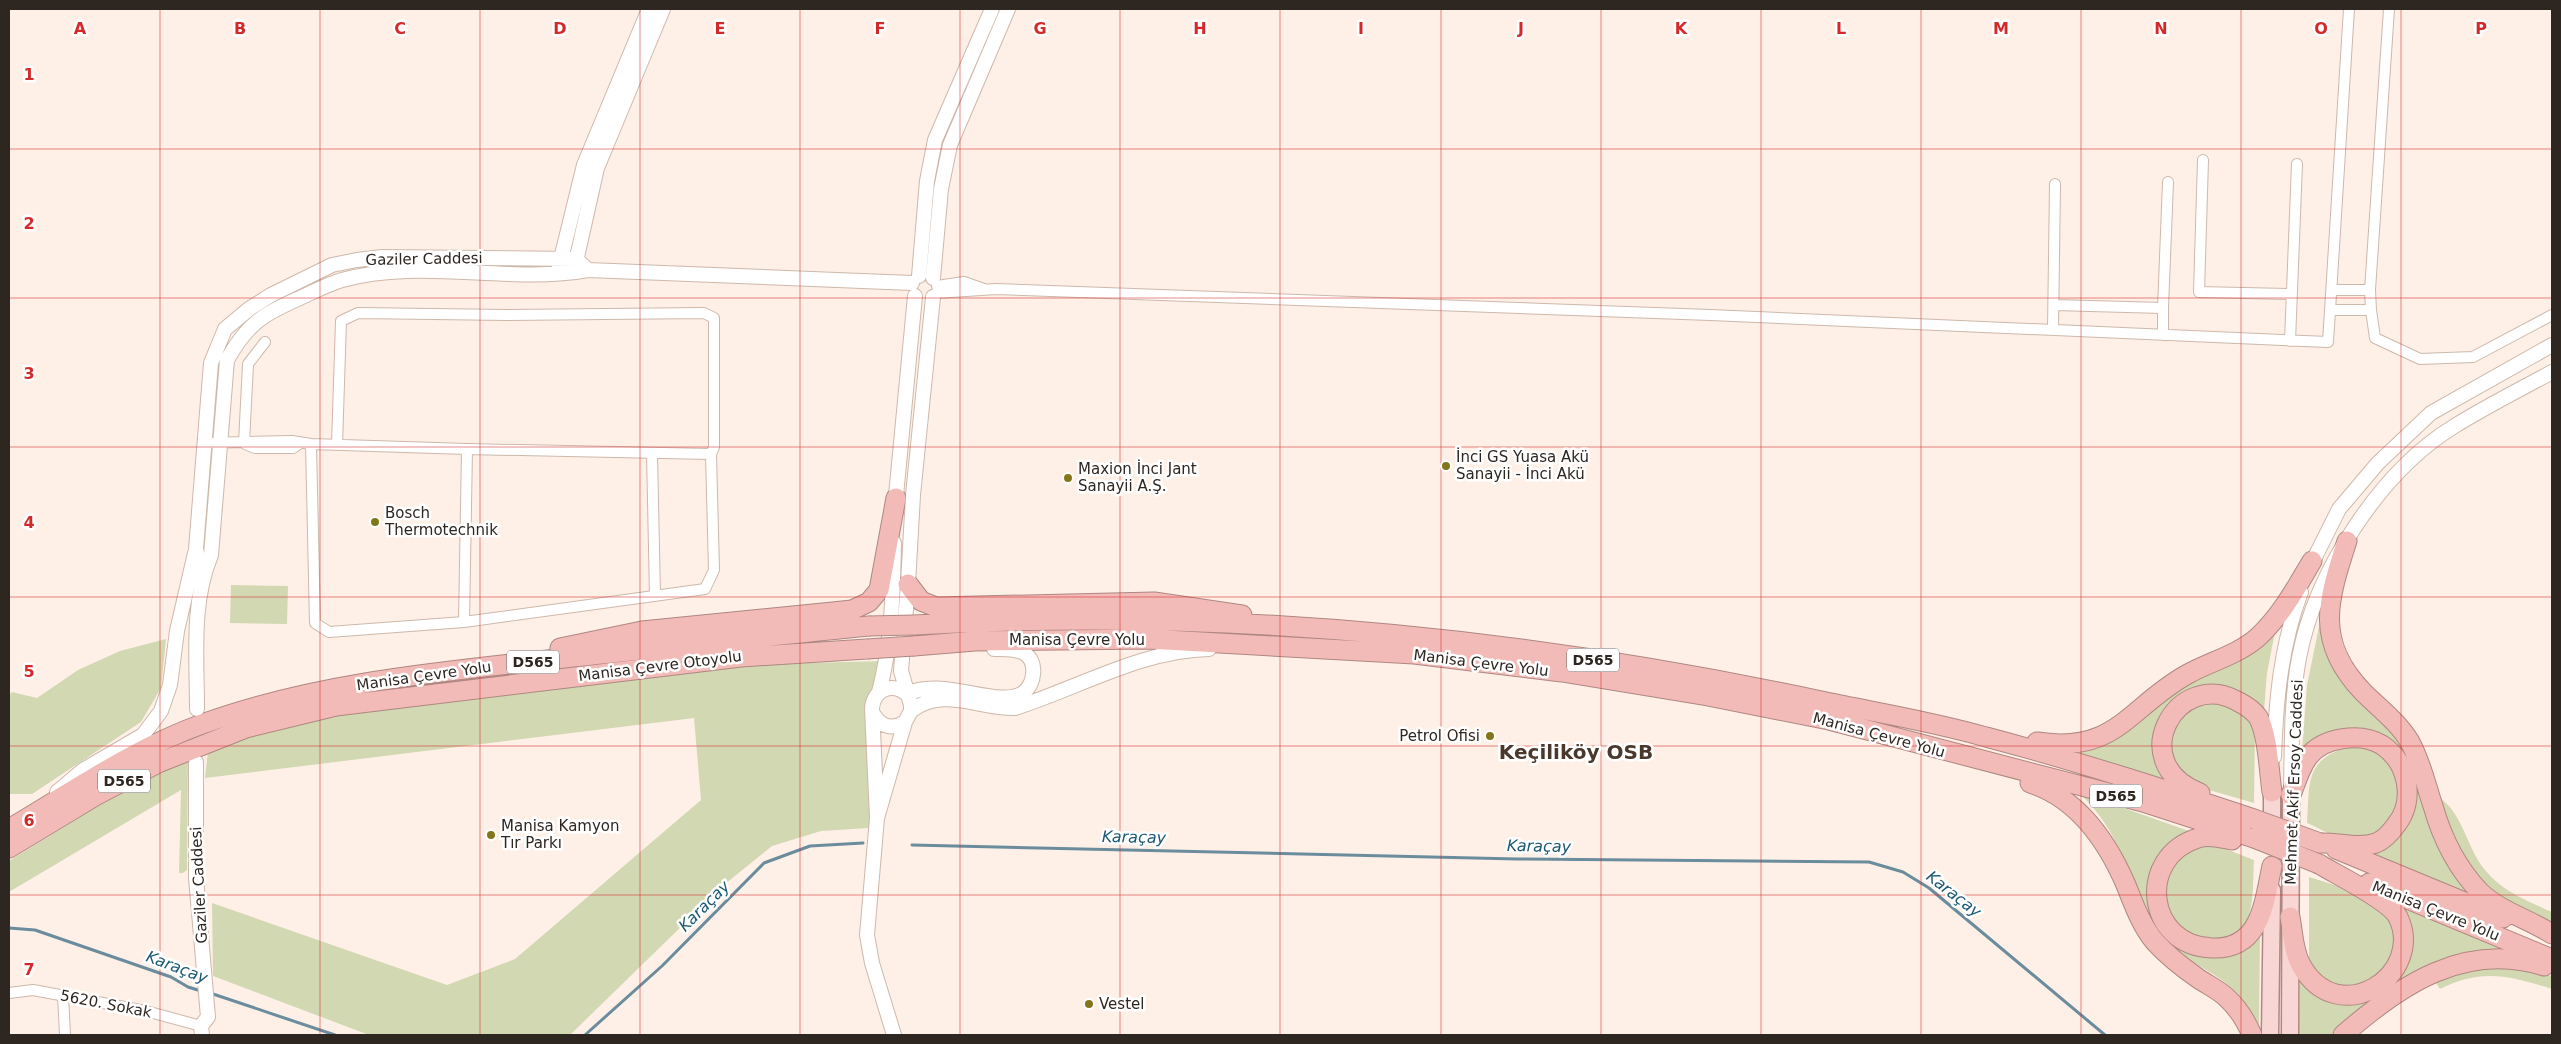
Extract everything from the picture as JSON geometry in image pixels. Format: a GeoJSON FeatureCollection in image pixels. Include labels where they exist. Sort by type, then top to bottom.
{"type":"FeatureCollection","features":[{"type":"Feature","properties":{"kind":"highway"},"geometry":{"type":"LineString","coordinates":[[448,671],[642,631],[852,610],[869,602],[879,590],[896,498]]}},
{"type":"Feature","properties":{"kind":"highway"},"geometry":{"type":"LineString","coordinates":[[2347,541],[2333,585],[2328,615],[2332,642],[2345,669],[2362,691],[2390,717],[2410,742],[2423,771],[2447,846],[2460,869],[2481,893],[2505,911],[2552,936]]}},
{"type":"Feature","properties":{"kind":"highway"},"geometry":{"type":"LineString","coordinates":[[1983,736],[2000,736],[2056,745],[2084,743],[2104,735],[2186,675],[2242,648],[2255,639],[2274,621],[2312,561]]}},
{"type":"Feature","properties":{"kind":"highway"},"geometry":{"type":"LineString","coordinates":[[908,584],[921,601],[936,607],[1154,602],[1255,617],[1309,628]]}},
{"type":"Feature","properties":{"kind":"highway","name":"Manisa Çevre Yolu"},"geometry":{"type":"LineString","coordinates":[[9,829],[88,780],[201,724],[276,701],[334,688],[448,671],[731,639],[869,626],[1113,620],[1309,628],[1519,649],[1711,678],[1983,736],[2132,779],[2254,819]]}},
{"type":"Feature","properties":{"kind":"highway","name":"Manisa Çevre Yolu"},"geometry":{"type":"LineString","coordinates":[[867,649],[975,641],[1148,639],[1414,654],[1562,672],[1699,694],[1829,720],[1976,760],[2143,802],[2254,838]]}},
{"type":"Feature","properties":{"kind":"highway","name":"Manisa Çevre Otoyolu"},"geometry":{"type":"LineString","coordinates":[[9,848],[95,796],[158,763],[246,728],[336,706],[740,656],[867,649]]}},
{"type":"Feature","properties":{"kind":"highway"},"geometry":{"type":"LineString","coordinates":[[2254,819],[2235,806],[2186,788],[2169,772],[2163,759],[2161,746],[2165,728],[2174,712],[2186,702],[2199,696],[2214,693],[2230,696],[2247,706],[2258,718],[2282,794]]}},
{"type":"Feature","properties":{"kind":"highway"},"geometry":{"type":"LineString","coordinates":[[2282,794],[2309,756],[2321,745],[2334,740],[2364,740],[2381,745],[2394,756],[2404,772],[2408,789],[2407,805],[2400,820],[2391,832],[2378,842],[2363,846],[2320,843]]}},
{"type":"Feature","properties":{"kind":"highway"},"geometry":{"type":"LineString","coordinates":[[1976,760],[2007,776],[2044,788],[2070,804],[2090,824],[2111,852],[2138,916],[2155,942],[2178,963],[2226,996],[2243,1015],[2252,1035]]}},
{"type":"Feature","properties":{"kind":"highway","name":"D565"},"geometry":{"type":"LineString","coordinates":[[2254,819],[2320,843]]}},
{"type":"Feature","properties":{"kind":"highway"},"geometry":{"type":"LineString","coordinates":[[2254,838],[2233,841],[2214,836],[2199,837],[2182,846],[2166,859],[2158,875],[2156,896],[2161,916],[2171,932],[2185,943],[2203,948],[2221,948],[2237,944],[2250,935],[2259,920],[2272,866]]}},
{"type":"Feature","properties":{"kind":"highway","name":"D565"},"geometry":{"type":"LineString","coordinates":[[2254,838],[2319,864]]}},
{"type":"Feature","properties":{"kind":"highway","name":"Manisa Çevre Yolu"},"geometry":{"type":"LineString","coordinates":[[2320,843],[2552,936]]}},
{"type":"Feature","properties":{"kind":"highway"},"geometry":{"type":"LineString","coordinates":[[2290,917],[2300,964],[2311,980],[2322,989],[2351,996],[2362,994],[2386,981],[2395,968],[2401,952],[2402,933],[2397,916],[2383,902],[2319,864]]}},
{"type":"Feature","properties":{"kind":"highway","name":"Manisa Çevre Yolu"},"geometry":{"type":"LineString","coordinates":[[2319,864],[2552,959]]}},
{"type":"Feature","properties":{"kind":"highway"},"geometry":{"type":"LineString","coordinates":[[2343,1035],[2375,1010],[2432,972],[2456,963],[2486,958],[2525,960],[2552,969]]}},
{"type":"Feature","properties":{"kind":"main road","name":"Mehmet Akif Ersoy Caddesi"},"geometry":{"type":"LineString","coordinates":[[2270,1035],[2272,866],[2282,794]]}},
{"type":"Feature","properties":{"kind":"main road","name":"Mehmet Akif Ersoy Caddesi"},"geometry":{"type":"LineString","coordinates":[[2282,794],[2290,917],[2290,1035]]}},
{"type":"Feature","properties":{"kind":"street"},"geometry":{"type":"LineString","coordinates":[[559,274],[560,258],[584,165],[649,9]]}},
{"type":"Feature","properties":{"kind":"street"},"geometry":{"type":"LineString","coordinates":[[580,267],[597,168],[663,9]]}},
{"type":"Feature","properties":{"kind":"street"},"geometry":{"type":"LineString","coordinates":[[894,1035],[872,963],[867,935],[877,818],[873,702],[879,692],[887,663],[892,607],[896,498],[915,287],[927,181],[935,140],[992,9]]}},
{"type":"Feature","properties":{"kind":"street"},"geometry":{"type":"LineString","coordinates":[[877,818],[912,705],[906,694],[901,671],[913,495],[935,289],[940,189],[950,145],[1008,9]]}},
{"type":"Feature","properties":{"kind":"street"},"geometry":{"type":"LineString","coordinates":[[915,287],[926,275],[935,289],[964,293],[985,290],[1710,315],[2328,342],[2349,9]]}},
{"type":"Feature","properties":{"kind":"street"},"geometry":{"type":"LineString","coordinates":[[2389,9],[2370,290],[2375,338],[2420,359],[2473,357],[2552,315]]}},
{"type":"Feature","properties":{"kind":"street"},"geometry":{"type":"LineString","coordinates":[[2203,160],[2199,292],[2292,294]]}},
{"type":"Feature","properties":{"kind":"street"},"geometry":{"type":"LineString","coordinates":[[2290,341],[2297,164]]}},
{"type":"Feature","properties":{"kind":"street"},"geometry":{"type":"LineString","coordinates":[[2163,335],[2168,182]]}},
{"type":"Feature","properties":{"kind":"street"},"geometry":{"type":"LineString","coordinates":[[2054,330],[2055,184]]}},
{"type":"Feature","properties":{"kind":"street","name":"Gaziler Caddesi"},"geometry":{"type":"LineString","coordinates":[[202,576],[196,549],[211,363],[225,329],[249,309],[271,295],[332,265],[382,256],[560,258],[580,267],[915,287]]}},
{"type":"Feature","properties":{"kind":"street","name":"Gaziler Caddesi"},"geometry":{"type":"LineString","coordinates":[[197,709],[197,622],[202,576],[211,555],[227,360],[240,336],[270,311],[340,280],[392,272],[559,274],[580,267]]}},
{"type":"Feature","properties":{"kind":"street"},"geometry":{"type":"LineString","coordinates":[[915,287],[926,300],[935,289]]}},
{"type":"Feature","properties":{"kind":"street"},"geometry":{"type":"LineString","coordinates":[[2332,290],[2370,290]]}},
{"type":"Feature","properties":{"kind":"street"},"geometry":{"type":"LineString","coordinates":[[2054,305],[2163,308]]}},
{"type":"Feature","properties":{"kind":"street"},"geometry":{"type":"LineString","coordinates":[[2330,310],[2372,310]]}},
{"type":"Feature","properties":{"kind":"street"},"geometry":{"type":"LineString","coordinates":[[311,444],[315,623],[329,632],[464,622],[705,589],[714,570],[711,454],[714,447],[714,318],[704,313],[508,315],[358,313],[347,316],[341,320],[337,445]]}},
{"type":"Feature","properties":{"kind":"street"},"geometry":{"type":"LineString","coordinates":[[244,443],[248,364],[265,342]]}},
{"type":"Feature","properties":{"kind":"street"},"geometry":{"type":"LineString","coordinates":[[2282,794],[2276,700],[2283,658],[2292,616],[2312,561],[2339,509],[2378,463],[2431,413],[2552,345]]}},
{"type":"Feature","properties":{"kind":"street","name":"Mehmet Akif Ersoy Caddesi"},"geometry":{"type":"LineString","coordinates":[[2282,794],[2299,658],[2307,623],[2323,582],[2366,508],[2404,466],[2451,427],[2552,372]]}},
{"type":"Feature","properties":{"kind":"street"},"geometry":{"type":"LineString","coordinates":[[204,443],[292,440],[299,444],[711,454]]}},
{"type":"Feature","properties":{"kind":"street"},"geometry":{"type":"LineString","coordinates":[[464,622],[467,449]]}},
{"type":"Feature","properties":{"kind":"street"},"geometry":{"type":"LineString","coordinates":[[652,454],[655,596]]}},
{"type":"Feature","properties":{"kind":"street"},"geometry":{"type":"LineString","coordinates":[[27,818],[83,770],[143,736],[161,711],[170,684],[177,631],[196,549]]}},
{"type":"Feature","properties":{"kind":"street"},"geometry":{"type":"LineString","coordinates":[[906,694],[915,690],[947,688],[1002,697],[1016,697],[1025,692],[1032,681],[1034,672],[1032,662],[1024,653],[1012,650],[935,645]]}},
{"type":"Feature","properties":{"kind":"street"},"geometry":{"type":"LineString","coordinates":[[874,714],[882,724],[894,727],[920,704],[934,699],[951,699],[1000,709],[1015,708],[1145,660],[1180,652],[1206,649],[1301,649]]}},
{"type":"Feature","properties":{"kind":"street"},"geometry":{"type":"LineString","coordinates":[[879,692],[884,689],[896,688],[906,694]]}},
{"type":"Feature","properties":{"kind":"street","name":"Gaziler Caddesi"},"geometry":{"type":"LineString","coordinates":[[196,762],[196,878],[205,965],[204,1026]]}},
{"type":"Feature","properties":{"kind":"street","name":"5620. Sokak"},"geometry":{"type":"LineString","coordinates":[[9,993],[33,990],[63,995],[146,1011],[204,1026]]}},
{"type":"Feature","properties":{"kind":"street"},"geometry":{"type":"LineString","coordinates":[[63,995],[65,1035]]}},
{"type":"Feature","properties":{"kind":"green space"},"geometry":{"type":"Polygon","coordinates":[[[231,585],[288,586],[287,624],[230,623],[231,585]]]}},
{"type":"Feature","properties":{"kind":"green space"},"geometry":{"type":"Polygon","coordinates":[[[2320,622],[2327,647],[2374,712],[2405,748],[2441,853],[2464,888],[2480,901],[2366,853],[2386,844],[2399,835],[2408,821],[2415,801],[2380,737],[2302,751],[2307,685],[2320,622]]]}},
{"type":"Feature","properties":{"kind":"green space"},"geometry":{"type":"Polygon","coordinates":[[[2275,632],[2267,673],[2264,711],[2241,692],[2222,687],[2202,691],[2175,702],[2160,770],[2166,783],[2068,752],[2275,632]]]}},
{"type":"Feature","properties":{"kind":"green space"},"geometry":{"type":"Polygon","coordinates":[[[166,639],[161,688],[141,722],[32,794],[9,794],[9,695],[12,692],[37,698],[78,670],[120,651],[166,639]]]}},
{"type":"Feature","properties":{"kind":"green space"},"geometry":{"type":"Polygon","coordinates":[[[883,661],[869,697],[875,774],[869,828],[821,831],[772,846],[725,884],[570,1035],[369,1035],[213,976],[212,903],[447,985],[515,959],[701,800],[694,718],[205,778],[208,751],[252,735],[347,713],[739,665],[883,661]]]}},
{"type":"Feature","properties":{"kind":"green space"},"geometry":{"type":"Polygon","coordinates":[[[2217,701],[2247,715],[2255,728],[2254,803],[2195,786],[2169,763],[2170,728],[2196,702],[2217,701]]]}},
{"type":"Feature","properties":{"kind":"green space"},"geometry":{"type":"Polygon","coordinates":[[[2350,746],[2368,750],[2383,757],[2393,766],[2399,778],[2400,791],[2397,804],[2391,816],[2382,827],[2371,835],[2358,840],[2339,838],[2307,823],[2312,774],[2324,758],[2350,746]]]}},
{"type":"Feature","properties":{"kind":"green space"},"geometry":{"type":"Polygon","coordinates":[[[188,757],[187,870],[179,873],[181,790],[9,892],[9,861],[103,803],[188,757]]]}},
{"type":"Feature","properties":{"kind":"green space"},"geometry":{"type":"Polygon","coordinates":[[[2078,792],[2192,832],[2152,876],[2180,945],[2260,934],[2259,1025],[2235,991],[2218,977],[2172,947],[2156,929],[2143,907],[2110,831],[2090,804],[2078,792]]]}},
{"type":"Feature","properties":{"kind":"green space"},"geometry":{"type":"Polygon","coordinates":[[[2438,797],[2459,821],[2473,851],[2485,870],[2507,890],[2552,912],[2552,927],[2501,900],[2469,871],[2457,851],[2438,797]]]}},
{"type":"Feature","properties":{"kind":"green space"},"geometry":{"type":"Polygon","coordinates":[[[2210,843],[2254,860],[2253,895],[2248,918],[2243,928],[2235,935],[2224,940],[2189,937],[2171,917],[2164,901],[2165,884],[2173,868],[2189,847],[2210,843]]]}},
{"type":"Feature","properties":{"kind":"green space"},"geometry":{"type":"Polygon","coordinates":[[[2309,877],[2368,898],[2388,917],[2394,934],[2393,951],[2386,966],[2375,979],[2361,986],[2345,988],[2325,980],[2309,963],[2309,877]]]}},
{"type":"Feature","properties":{"kind":"green space"},"geometry":{"type":"Polygon","coordinates":[[[2399,907],[2508,950],[2481,953],[2342,1025],[2332,1035],[2299,1035],[2300,978],[2318,994],[2397,977],[2399,907]]]}},
{"type":"Feature","properties":{"kind":"green space"},"geometry":{"type":"Polygon","coordinates":[[[2474,965],[2522,967],[2552,976],[2552,989],[2509,978],[2483,976],[2455,982],[2440,989],[2433,978],[2474,965]]]}},
{"type":"Feature","properties":{"kind":"waterway","name":"Karaçay"},"geometry":{"type":"LineString","coordinates":[[585,1035],[662,966],[764,863],[810,846],[863,843]]}},
{"type":"Feature","properties":{"kind":"waterway","name":"Karaçay"},"geometry":{"type":"LineString","coordinates":[[912,845],[1517,859],[1869,862],[1903,872],[1929,888],[2105,1035]]}},
{"type":"Feature","properties":{"kind":"waterway","name":"Karaçay"},"geometry":{"type":"LineString","coordinates":[[9,928],[35,930],[171,977],[188,987],[201,991]]}},
{"type":"Feature","properties":{"kind":"waterway","name":"Karaçay"},"geometry":{"type":"LineString","coordinates":[[210,993],[335,1035]]}},
{"type":"Feature","properties":{"kind":"place","name":"İnci GS Yuasa Akü Sanayii - İnci Akü"},"geometry":{"type":"Point","coordinates":[1446,466]}},
{"type":"Feature","properties":{"kind":"place","name":"Maxion İnci Jant Sanayii A.Ş."},"geometry":{"type":"Point","coordinates":[1068,478]}},
{"type":"Feature","properties":{"kind":"place","name":"Bosch Thermotechnik"},"geometry":{"type":"Point","coordinates":[375,522]}},
{"type":"Feature","properties":{"kind":"place","name":"Petrol Ofisi"},"geometry":{"type":"Point","coordinates":[1490,736]}},
{"type":"Feature","properties":{"kind":"place","name":"Manisa Kamyon Tır Parkı"},"geometry":{"type":"Point","coordinates":[491,835]}},
{"type":"Feature","properties":{"kind":"place","name":"Vestel"},"geometry":{"type":"Point","coordinates":[1089,1004]}},
{"type":"Feature","properties":{"kind":"district","name":"Keçiliköy OSB"},"geometry":{"type":"Point","coordinates":[1576,752]}}]}
